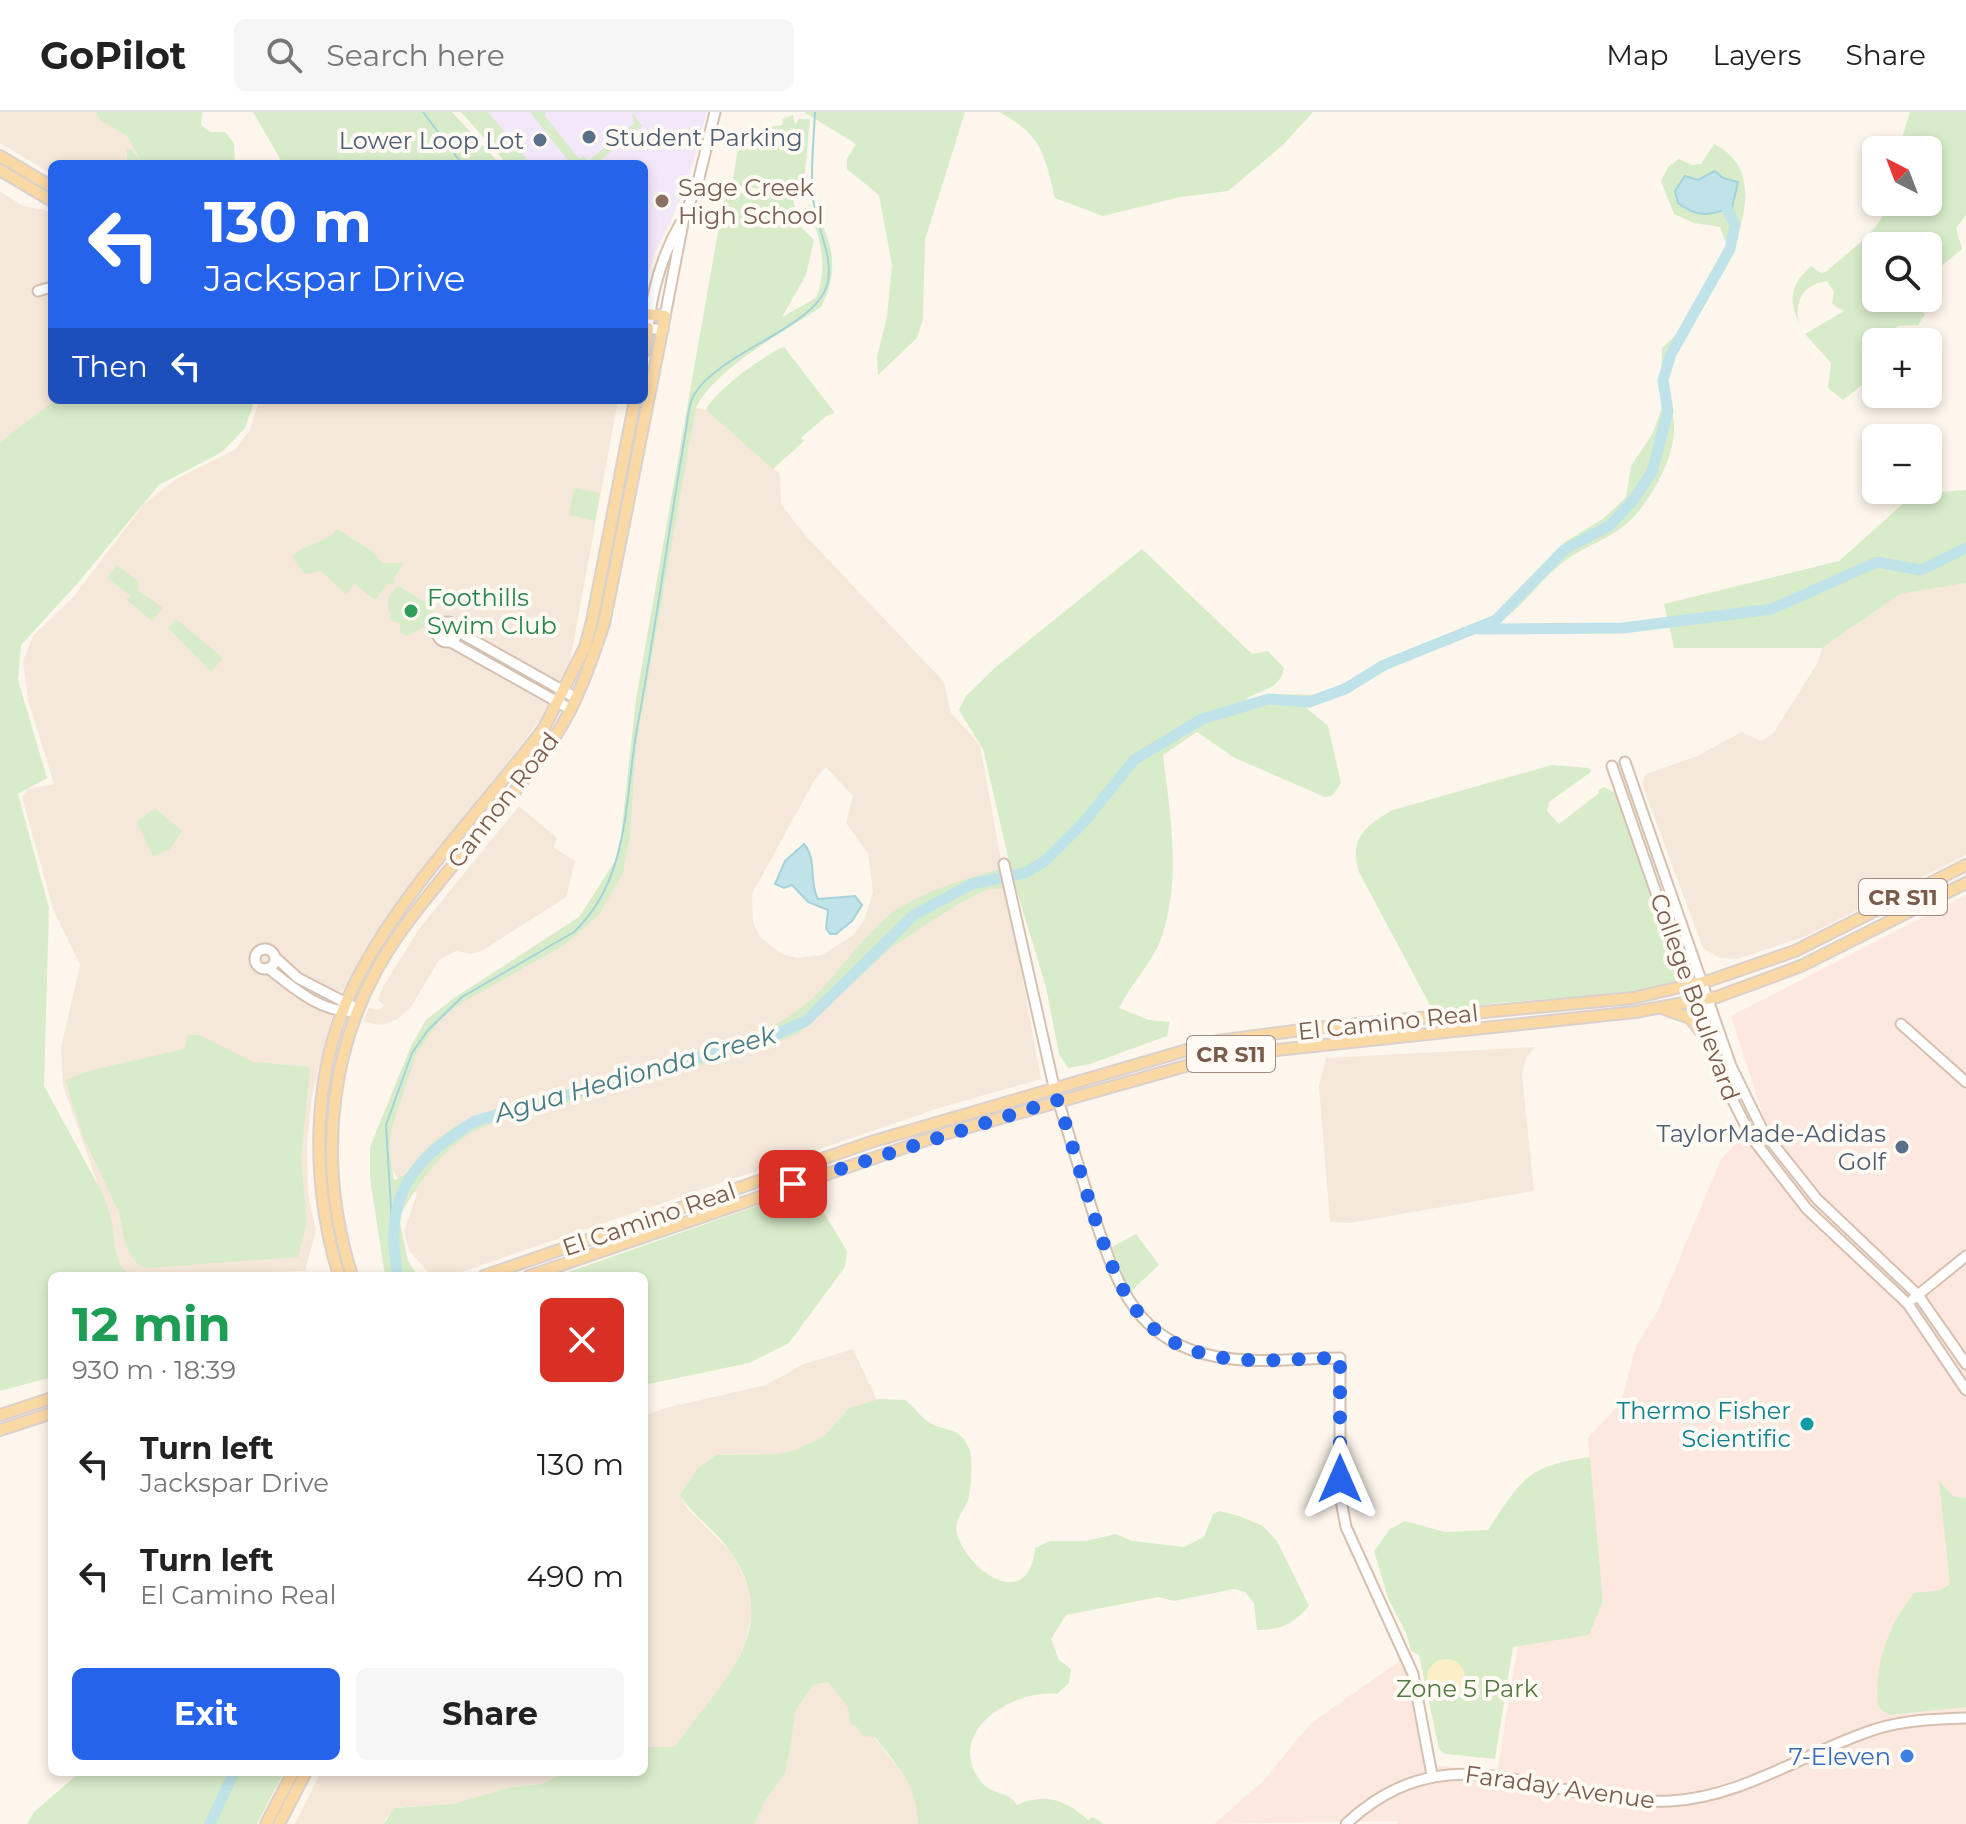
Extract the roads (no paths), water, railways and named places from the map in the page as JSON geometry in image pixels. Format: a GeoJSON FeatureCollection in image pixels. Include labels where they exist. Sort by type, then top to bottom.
{"type":"FeatureCollection","features":[{"type":"Feature","properties":{"kind":"main road"},"geometry":{"type":"LineString","coordinates":[[0,156],[48,185]]}},
{"type":"Feature","properties":{"kind":"main road"},"geometry":{"type":"LineString","coordinates":[[0,170],[48,199]]}},
{"type":"Feature","properties":{"kind":"main road"},"geometry":{"type":"LineString","coordinates":[[648,314],[666,312]]}},
{"type":"Feature","properties":{"kind":"main road","name":"Cannon Road"},"geometry":{"type":"LineString","coordinates":[[351,1272],[334,1201],[330,1142],[338,1072],[357,1011],[401,931],[519,783],[576,698],[604,624],[666,312]]}},
{"type":"Feature","properties":{"kind":"main road","name":"Cannon Road"},"geometry":{"type":"LineString","coordinates":[[338,1272],[325,1229],[318,1158],[325,1077],[345,1007],[391,924],[544,728],[564,692],[592,621],[634,404]]}},
{"type":"Feature","properties":{"kind":"main road","name":"El Camino Real"},"geometry":{"type":"LineString","coordinates":[[496,1272],[871,1142],[1218,1041],[1324,1027],[1633,998],[1689,986],[1795,951],[1966,865]]}},
{"type":"Feature","properties":{"kind":"main road","name":"El Camino Real"},"geometry":{"type":"LineString","coordinates":[[541,1272],[875,1156],[1058,1100],[1236,1053],[1662,1009],[1694,1003],[1801,966],[1966,883]]}},
{"type":"Feature","properties":{"kind":"main road"},"geometry":{"type":"LineString","coordinates":[[1662,1009],[1690,1018],[1707,1039]]}},
{"type":"Feature","properties":{"kind":"main road"},"geometry":{"type":"LineString","coordinates":[[0,1415],[48,1399]]}},
{"type":"Feature","properties":{"kind":"main road"},"geometry":{"type":"LineString","coordinates":[[0,1430],[48,1414]]}},
{"type":"Feature","properties":{"kind":"main road"},"geometry":{"type":"LineString","coordinates":[[266,1824],[291,1776]]}},
{"type":"Feature","properties":{"kind":"main road"},"geometry":{"type":"LineString","coordinates":[[279,1824],[304,1776]]}},
{"type":"Feature","properties":{"kind":"street"},"geometry":{"type":"LineString","coordinates":[[648,310],[665,251],[684,218],[699,178],[715,112]]}},
{"type":"Feature","properties":{"kind":"street"},"geometry":{"type":"LineString","coordinates":[[666,312],[684,218]]}},
{"type":"Feature","properties":{"kind":"street"},"geometry":{"type":"LineString","coordinates":[[38,291],[48,288]]}},
{"type":"Feature","properties":{"kind":"street"},"geometry":{"type":"LineString","coordinates":[[648,328],[663,330]]}},
{"type":"Feature","properties":{"kind":"street"},"geometry":{"type":"LineString","coordinates":[[570,709],[451,642],[438,638],[439,626],[451,623],[457,631],[576,698]]}},
{"type":"Feature","properties":{"kind":"street"},"geometry":{"type":"LineString","coordinates":[[451,642],[457,631]]}},
{"type":"Feature","properties":{"kind":"street","name":"College Boulevard"},"geometry":{"type":"LineString","coordinates":[[1625,762],[1731,1066],[1763,1131],[1817,1199],[1918,1295],[1966,1364]]}},
{"type":"Feature","properties":{"kind":"street","name":"College Boulevard"},"geometry":{"type":"LineString","coordinates":[[1612,766],[1707,1039],[1734,1105],[1752,1138],[1807,1209],[1908,1304],[1966,1390]]}},
{"type":"Feature","properties":{"kind":"street"},"geometry":{"type":"LineString","coordinates":[[1004,864],[1054,1087]]}},
{"type":"Feature","properties":{"kind":"street"},"geometry":{"type":"LineString","coordinates":[[345,1007],[298,978],[270,949],[258,952],[256,964],[268,968],[312,1000],[357,1011]]}},
{"type":"Feature","properties":{"kind":"street"},"geometry":{"type":"LineString","coordinates":[[268,968],[276,958]]}},
{"type":"Feature","properties":{"kind":"street"},"geometry":{"type":"LineString","coordinates":[[1901,1024],[1966,1082]]}},
{"type":"Feature","properties":{"kind":"street"},"geometry":{"type":"LineString","coordinates":[[1058,1100],[1117,1283],[1137,1313],[1153,1329],[1191,1350],[1217,1357],[1340,1358],[1340,1495],[1351,1545],[1413,1674],[1432,1775]]}},
{"type":"Feature","properties":{"kind":"street"},"geometry":{"type":"LineString","coordinates":[[1908,1304],[1966,1256]]}},
{"type":"Feature","properties":{"kind":"street","name":"Faraday Avenue"},"geometry":{"type":"LineString","coordinates":[[1346,1824],[1389,1790],[1432,1775],[1471,1773],[1610,1798],[1671,1801],[1740,1785],[1886,1726],[1924,1719],[1966,1718]]}},
{"type":"Feature","properties":{"kind":"water"},"geometry":{"type":"Polygon","coordinates":[[[1715,171],[1723,178],[1738,182],[1732,208],[1704,214],[1692,212],[1678,203],[1675,191],[1685,176],[1698,180],[1715,171]]]}},
{"type":"Feature","properties":{"kind":"water"},"geometry":{"type":"Polygon","coordinates":[[[804,844],[811,857],[818,899],[855,896],[862,905],[852,921],[836,934],[830,934],[826,928],[828,910],[808,902],[792,885],[784,888],[775,884],[785,861],[804,844]]]}},
{"type":"Feature","properties":{"kind":"waterway"},"geometry":{"type":"LineString","coordinates":[[423,112],[459,160]]}},
{"type":"Feature","properties":{"kind":"waterway"},"geometry":{"type":"LineString","coordinates":[[392,1225],[386,1125],[412,1053],[428,1030],[462,997],[574,932],[593,910],[616,861],[692,399],[706,380],[724,366],[805,314],[819,300],[827,285],[827,252],[812,186],[815,112]]}},
{"type":"Feature","properties":{"kind":"waterway","name":"Agua Hedionda Creek"},"geometry":{"type":"LineString","coordinates":[[397,1272],[394,1224],[406,1184],[433,1151],[475,1121],[768,1038],[806,1021],[914,915],[972,884],[1025,873],[1045,861],[1084,822],[1134,760],[1202,719],[1269,699],[1309,702],[1345,689],[1384,665],[1496,620],[1564,550],[1609,526],[1631,503],[1652,472],[1668,411],[1663,380],[1671,354],[1730,249],[1735,225],[1727,209]]}},
{"type":"Feature","properties":{"kind":"waterway","name":"Agua Hedionda Creek"},"geometry":{"type":"LineString","coordinates":[[1480,629],[1623,628],[1772,609],[1877,562],[1921,570],[1966,548]]}},
{"type":"Feature","properties":{"kind":"waterway","name":"Agua Hedionda Creek"},"geometry":{"type":"LineString","coordinates":[[210,1824],[232,1776]]}},
{"type":"Feature","properties":{"kind":"place","name":"Student Parking"},"geometry":{"type":"Point","coordinates":[589,137]}},
{"type":"Feature","properties":{"kind":"place","name":"Lower Loop Lot"},"geometry":{"type":"Point","coordinates":[540,140]}},
{"type":"Feature","properties":{"kind":"place","name":"Sage Creek High School"},"geometry":{"type":"Point","coordinates":[662,201]}},
{"type":"Feature","properties":{"kind":"place","name":"Foothills Swim Club"},"geometry":{"type":"Point","coordinates":[411,611]}},
{"type":"Feature","properties":{"kind":"place","name":"TaylorMade-Adidas Golf"},"geometry":{"type":"Point","coordinates":[1902,1147]}},
{"type":"Feature","properties":{"kind":"place","name":"Thermo Fisher Scientific"},"geometry":{"type":"Point","coordinates":[1807,1424]}},
{"type":"Feature","properties":{"kind":"place","name":"7-Eleven"},"geometry":{"type":"Point","coordinates":[1907,1756]}},
{"type":"Feature","properties":{"kind":"park label","name":"Zone 5 Park"},"geometry":{"type":"Point","coordinates":[1467,1688]}}]}
